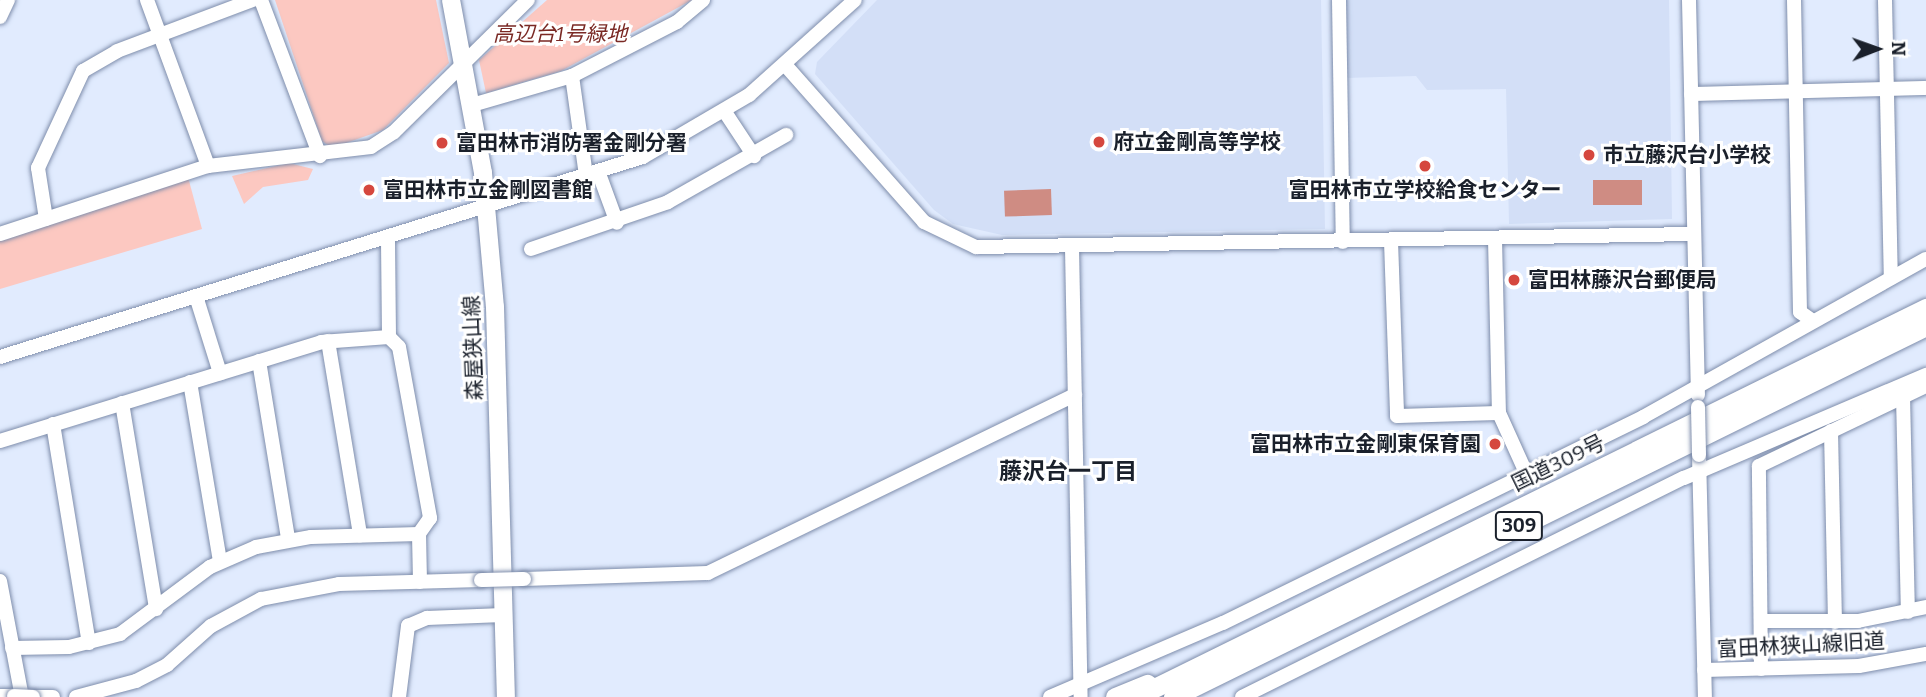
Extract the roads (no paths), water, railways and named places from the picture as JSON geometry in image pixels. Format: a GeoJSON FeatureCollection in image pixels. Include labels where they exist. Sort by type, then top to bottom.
{"type":"FeatureCollection","features":[{"type":"Feature","properties":{"kind":"highway","name":"309"},"geometry":{"type":"LineString","coordinates":[[1877,332],[1926,302]]}},
{"type":"Feature","properties":{"kind":"highway","name":"国道309号"},"geometry":{"type":"LineString","coordinates":[[1136,697],[1926,308]]}},
{"type":"Feature","properties":{"kind":"highway","name":"国道309号"},"geometry":{"type":"LineString","coordinates":[[1172,697],[1926,326]]}},
{"type":"Feature","properties":{"kind":"highway","name":"309"},"geometry":{"type":"LineString","coordinates":[[1865,356],[1891,355],[1926,339]]}},
{"type":"Feature","properties":{"kind":"highway","name":"309"},"geometry":{"type":"LineString","coordinates":[[1115,697],[1199,666]]}},
{"type":"Feature","properties":{"kind":"main road","name":"森屋狭山線"},"geometry":{"type":"LineString","coordinates":[[451,0],[472,105],[486,208],[506,697]]}},
{"type":"Feature","properties":{"kind":"street"},"geometry":{"type":"LineString","coordinates":[[0,17],[8,0]]}},
{"type":"Feature","properties":{"kind":"street"},"geometry":{"type":"LineString","coordinates":[[147,0],[208,166]]}},
{"type":"Feature","properties":{"kind":"street"},"geometry":{"type":"LineString","coordinates":[[46,219],[38,167],[75,81],[93,63],[253,0]]}},
{"type":"Feature","properties":{"kind":"street"},"geometry":{"type":"LineString","coordinates":[[261,0],[320,156]]}},
{"type":"Feature","properties":{"kind":"street"},"geometry":{"type":"LineString","coordinates":[[0,234],[208,166],[320,156],[381,141],[528,0]]}},
{"type":"Feature","properties":{"kind":"street"},"geometry":{"type":"LineString","coordinates":[[472,105],[572,76],[677,22],[703,0]]}},
{"type":"Feature","properties":{"kind":"street"},"geometry":{"type":"LineString","coordinates":[[0,357],[196,296],[388,241],[643,157],[725,113],[787,67],[855,0]]}},
{"type":"Feature","properties":{"kind":"street"},"geometry":{"type":"LineString","coordinates":[[1339,0],[1343,242]]}},
{"type":"Feature","properties":{"kind":"street"},"geometry":{"type":"LineString","coordinates":[[1689,0],[1704,670]]}},
{"type":"Feature","properties":{"kind":"street"},"geometry":{"type":"LineString","coordinates":[[1794,0],[1800,312],[1813,321]]}},
{"type":"Feature","properties":{"kind":"street"},"geometry":{"type":"LineString","coordinates":[[1885,0],[1891,278]]}},
{"type":"Feature","properties":{"kind":"street"},"geometry":{"type":"LineString","coordinates":[[787,67],[940,233],[994,250],[1694,234]]}},
{"type":"Feature","properties":{"kind":"street"},"geometry":{"type":"LineString","coordinates":[[572,76],[592,173],[617,223]]}},
{"type":"Feature","properties":{"kind":"street"},"geometry":{"type":"LineString","coordinates":[[1691,94],[1926,88]]}},
{"type":"Feature","properties":{"kind":"street"},"geometry":{"type":"LineString","coordinates":[[725,113],[754,156]]}},
{"type":"Feature","properties":{"kind":"street"},"geometry":{"type":"LineString","coordinates":[[531,249],[617,223],[754,156],[786,135]]}},
{"type":"Feature","properties":{"kind":"street"},"geometry":{"type":"LineString","coordinates":[[1495,239],[1499,413],[1527,475]]}},
{"type":"Feature","properties":{"kind":"street"},"geometry":{"type":"LineString","coordinates":[[388,241],[389,337],[399,347],[430,518],[419,534],[420,582]]}},
{"type":"Feature","properties":{"kind":"street"},"geometry":{"type":"LineString","coordinates":[[1391,241],[1397,415],[1499,413]]}},
{"type":"Feature","properties":{"kind":"street"},"geometry":{"type":"LineString","coordinates":[[1072,248],[1081,691]]}},
{"type":"Feature","properties":{"kind":"street"},"geometry":{"type":"LineString","coordinates":[[1050,697],[1081,691],[1527,475],[1698,389],[1813,321],[1926,259]]}},
{"type":"Feature","properties":{"kind":"street"},"geometry":{"type":"LineString","coordinates":[[196,296],[219,373]]}},
{"type":"Feature","properties":{"kind":"street"},"geometry":{"type":"LineString","coordinates":[[0,441],[328,341],[389,337]]}},
{"type":"Feature","properties":{"kind":"street"},"geometry":{"type":"LineString","coordinates":[[328,341],[360,535]]}},
{"type":"Feature","properties":{"kind":"street"},"geometry":{"type":"LineString","coordinates":[[258,361],[288,539]]}},
{"type":"Feature","properties":{"kind":"street"},"geometry":{"type":"LineString","coordinates":[[1242,697],[1700,473],[1926,375]]}},
{"type":"Feature","properties":{"kind":"street"},"geometry":{"type":"LineString","coordinates":[[190,382],[220,562]]}},
{"type":"Feature","properties":{"kind":"street"},"geometry":{"type":"LineString","coordinates":[[1761,669],[1764,621],[1759,466],[1926,386]]}},
{"type":"Feature","properties":{"kind":"street"},"geometry":{"type":"LineString","coordinates":[[76,697],[157,670],[211,626],[261,599],[339,584],[708,573],[1075,395]]}},
{"type":"Feature","properties":{"kind":"street"},"geometry":{"type":"LineString","coordinates":[[1903,397],[1908,612]]}},
{"type":"Feature","properties":{"kind":"street"},"geometry":{"type":"LineString","coordinates":[[122,403],[156,609]]}},
{"type":"Feature","properties":{"kind":"street"},"geometry":{"type":"LineString","coordinates":[[53,424],[89,643]]}},
{"type":"Feature","properties":{"kind":"street"},"geometry":{"type":"LineString","coordinates":[[1831,431],[1835,622]]}},
{"type":"Feature","properties":{"kind":"street"},"geometry":{"type":"LineString","coordinates":[[12,648],[89,643],[120,634],[220,562],[288,539],[419,534]]}},
{"type":"Feature","properties":{"kind":"street"},"geometry":{"type":"LineString","coordinates":[[0,581],[22,697]]}},
{"type":"Feature","properties":{"kind":"street"},"geometry":{"type":"LineString","coordinates":[[1764,621],[1835,622],[1926,607]]}},
{"type":"Feature","properties":{"kind":"street"},"geometry":{"type":"LineString","coordinates":[[399,697],[408,626],[427,618],[503,615]]}},
{"type":"Feature","properties":{"kind":"street","name":"富田林狭山線旧道"},"geometry":{"type":"LineString","coordinates":[[1705,697],[1704,670],[1859,666],[1926,654]]}},
{"type":"Feature","properties":{"kind":"street"},"geometry":{"type":"LineString","coordinates":[[0,696],[53,697]]}},
{"type":"Feature","properties":{"kind":"place","name":"府立金剛高等学校"},"geometry":{"type":"Point","coordinates":[1099,142]}},
{"type":"Feature","properties":{"kind":"place","name":"富田林市消防署金剛分署"},"geometry":{"type":"Point","coordinates":[442,143]}},
{"type":"Feature","properties":{"kind":"place","name":"市立藤沢台小学校"},"geometry":{"type":"Point","coordinates":[1589,155]}},
{"type":"Feature","properties":{"kind":"place","name":"富田林市立学校給食センター"},"geometry":{"type":"Point","coordinates":[1425,166]}},
{"type":"Feature","properties":{"kind":"place","name":"富田林市立金剛図書館"},"geometry":{"type":"Point","coordinates":[369,190]}},
{"type":"Feature","properties":{"kind":"place","name":"富田林藤沢台郵便局"},"geometry":{"type":"Point","coordinates":[1514,280]}},
{"type":"Feature","properties":{"kind":"place","name":"富田林市立金剛東保育園"},"geometry":{"type":"Point","coordinates":[1495,444]}},
{"type":"Feature","properties":{"kind":"district","name":"藤沢台一丁目"},"geometry":{"type":"Point","coordinates":[1068,471]}},
{"type":"Feature","properties":{"kind":"park label","name":"高辺台1号緑地"},"geometry":{"type":"Point","coordinates":[560,34]}}]}
